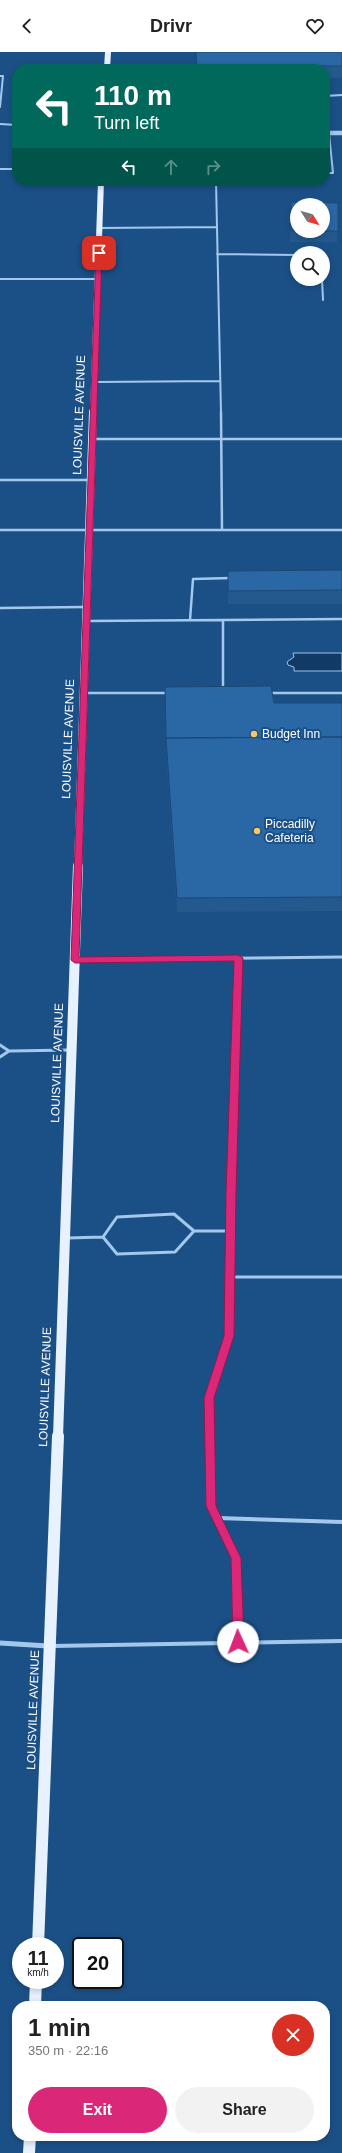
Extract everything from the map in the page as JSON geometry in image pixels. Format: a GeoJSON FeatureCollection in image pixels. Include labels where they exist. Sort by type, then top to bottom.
{"type":"FeatureCollection","features":[{"type":"Feature","properties":{"kind":"main road"},"geometry":{"type":"LineString","coordinates":[[107,64],[108,52]]}},
{"type":"Feature","properties":{"kind":"main road","name":"LOUISVILLE AVENUE"},"geometry":{"type":"LineString","coordinates":[[38,1937],[66,1238],[102,186]]}},
{"type":"Feature","properties":{"kind":"main road"},"geometry":{"type":"LineString","coordinates":[[35,2001],[36,1989]]}},
{"type":"Feature","properties":{"kind":"main road"},"geometry":{"type":"LineString","coordinates":[[29,2153],[30,2141]]}},
{"type":"Feature","properties":{"kind":"street"},"geometry":{"type":"LineString","coordinates":[[330,133],[342,132]]}},
{"type":"Feature","properties":{"kind":"street"},"geometry":{"type":"LineString","coordinates":[[0,1643],[50,1646]]}},
{"type":"Feature","properties":{"kind":"lane"},"geometry":{"type":"LineString","coordinates":[[0,76],[3,76],[0,107]]}},
{"type":"Feature","properties":{"kind":"lane"},"geometry":{"type":"LineString","coordinates":[[330,96],[342,96]]}},
{"type":"Feature","properties":{"kind":"lane"},"geometry":{"type":"LineString","coordinates":[[0,124],[12,124]]}},
{"type":"Feature","properties":{"kind":"lane"},"geometry":{"type":"LineString","coordinates":[[330,153],[333,173],[330,173]]}},
{"type":"Feature","properties":{"kind":"lane"},"geometry":{"type":"LineString","coordinates":[[0,169],[12,169]]}},
{"type":"Feature","properties":{"kind":"lane"},"geometry":{"type":"LineString","coordinates":[[216,186],[222,439],[222,530]]}},
{"type":"Feature","properties":{"kind":"lane"},"geometry":{"type":"LineString","coordinates":[[100,228],[217,227]]}},
{"type":"Feature","properties":{"kind":"lane"},"geometry":{"type":"LineString","coordinates":[[218,254],[290,255]]}},
{"type":"Feature","properties":{"kind":"lane"},"geometry":{"type":"LineString","coordinates":[[0,279],[98,279]]}},
{"type":"Feature","properties":{"kind":"lane"},"geometry":{"type":"LineString","coordinates":[[322,286],[323,300]]}},
{"type":"Feature","properties":{"kind":"lane"},"geometry":{"type":"LineString","coordinates":[[95,382],[220,381]]}},
{"type":"Feature","properties":{"kind":"lane"},"geometry":{"type":"LineString","coordinates":[[93,439],[342,439]]}},
{"type":"Feature","properties":{"kind":"lane"},"geometry":{"type":"LineString","coordinates":[[0,480],[91,480]]}},
{"type":"Feature","properties":{"kind":"lane"},"geometry":{"type":"LineString","coordinates":[[0,530],[342,530]]}},
{"type":"Feature","properties":{"kind":"lane"},"geometry":{"type":"LineString","coordinates":[[190,620],[193,578],[232,578]]}},
{"type":"Feature","properties":{"kind":"lane"},"geometry":{"type":"LineString","coordinates":[[0,608],[87,607]]}},
{"type":"Feature","properties":{"kind":"lane"},"geometry":{"type":"LineString","coordinates":[[87,621],[342,619]]}},
{"type":"Feature","properties":{"kind":"lane"},"geometry":{"type":"LineString","coordinates":[[223,620],[223,693]]}},
{"type":"Feature","properties":{"kind":"lane"},"geometry":{"type":"LineString","coordinates":[[84,692],[169,693]]}},
{"type":"Feature","properties":{"kind":"lane"},"geometry":{"type":"LineString","coordinates":[[262,693],[342,692]]}},
{"type":"Feature","properties":{"kind":"lane"},"geometry":{"type":"LineString","coordinates":[[75,960],[342,957]]}},
{"type":"Feature","properties":{"kind":"lane"},"geometry":{"type":"LineString","coordinates":[[238,958],[230,1231],[229,1336],[209,1398],[211,1506],[236,1558],[238,1642]]}},
{"type":"Feature","properties":{"kind":"lane"},"geometry":{"type":"LineString","coordinates":[[0,1045],[10,1051]]}},
{"type":"Feature","properties":{"kind":"lane"},"geometry":{"type":"LineString","coordinates":[[0,1057],[10,1051],[72,1050]]}},
{"type":"Feature","properties":{"kind":"lane"},"geometry":{"type":"LineString","coordinates":[[103,1236],[117,1217],[174,1214],[194,1231],[230,1231]]}},
{"type":"Feature","properties":{"kind":"lane"},"geometry":{"type":"LineString","coordinates":[[103,1236],[117,1254],[175,1252],[194,1231]]}},
{"type":"Feature","properties":{"kind":"lane"},"geometry":{"type":"LineString","coordinates":[[66,1238],[103,1236]]}},
{"type":"Feature","properties":{"kind":"lane"},"geometry":{"type":"LineString","coordinates":[[230,1277],[342,1277]]}},
{"type":"Feature","properties":{"kind":"lane"},"geometry":{"type":"LineString","coordinates":[[218,1518],[342,1522]]}},
{"type":"Feature","properties":{"kind":"lane"},"geometry":{"type":"LineString","coordinates":[[50,1646],[342,1641]]}},
{"type":"Feature","properties":{"kind":"water"},"geometry":{"type":"Polygon","coordinates":[[[293,653],[342,653],[342,671],[294,671],[294,667],[288,665],[287,662],[294,657],[293,653]]]}},
{"type":"Feature","properties":{"kind":"building"},"geometry":{"type":"Polygon","coordinates":[[[196,52],[342,52],[342,66],[330,66],[330,64],[197,64],[196,52]]]}},
{"type":"Feature","properties":{"kind":"building"},"geometry":{"type":"Polygon","coordinates":[[[330,203],[338,203],[338,231],[330,231],[330,203]]]}},
{"type":"Feature","properties":{"kind":"building"},"geometry":{"type":"Polygon","coordinates":[[[342,570],[342,590],[228,591],[228,571],[342,570]]]}},
{"type":"Feature","properties":{"kind":"building","name":"Budget Inn"},"geometry":{"type":"Polygon","coordinates":[[[271,686],[274,703],[342,703],[342,737],[166,738],[165,687],[271,686]]]}},
{"type":"Feature","properties":{"kind":"building","name":"Piccadilly Cafeteria"},"geometry":{"type":"Polygon","coordinates":[[[342,737],[342,897],[177,898],[166,738],[342,737]]]}},
{"type":"Feature","properties":{"kind":"place","name":"Budget Inn"},"geometry":{"type":"Point","coordinates":[254,734]}},
{"type":"Feature","properties":{"kind":"place","name":"Piccadilly Cafeteria"},"geometry":{"type":"Point","coordinates":[257,831]}},
{"type":"Feature","properties":{"kind":"route"},"geometry":{"type":"LineString","coordinates":[[99,253],[75,960],[238,958],[231,1192],[229,1336],[209,1398],[211,1506],[236,1558],[238,1642]]}}]}
